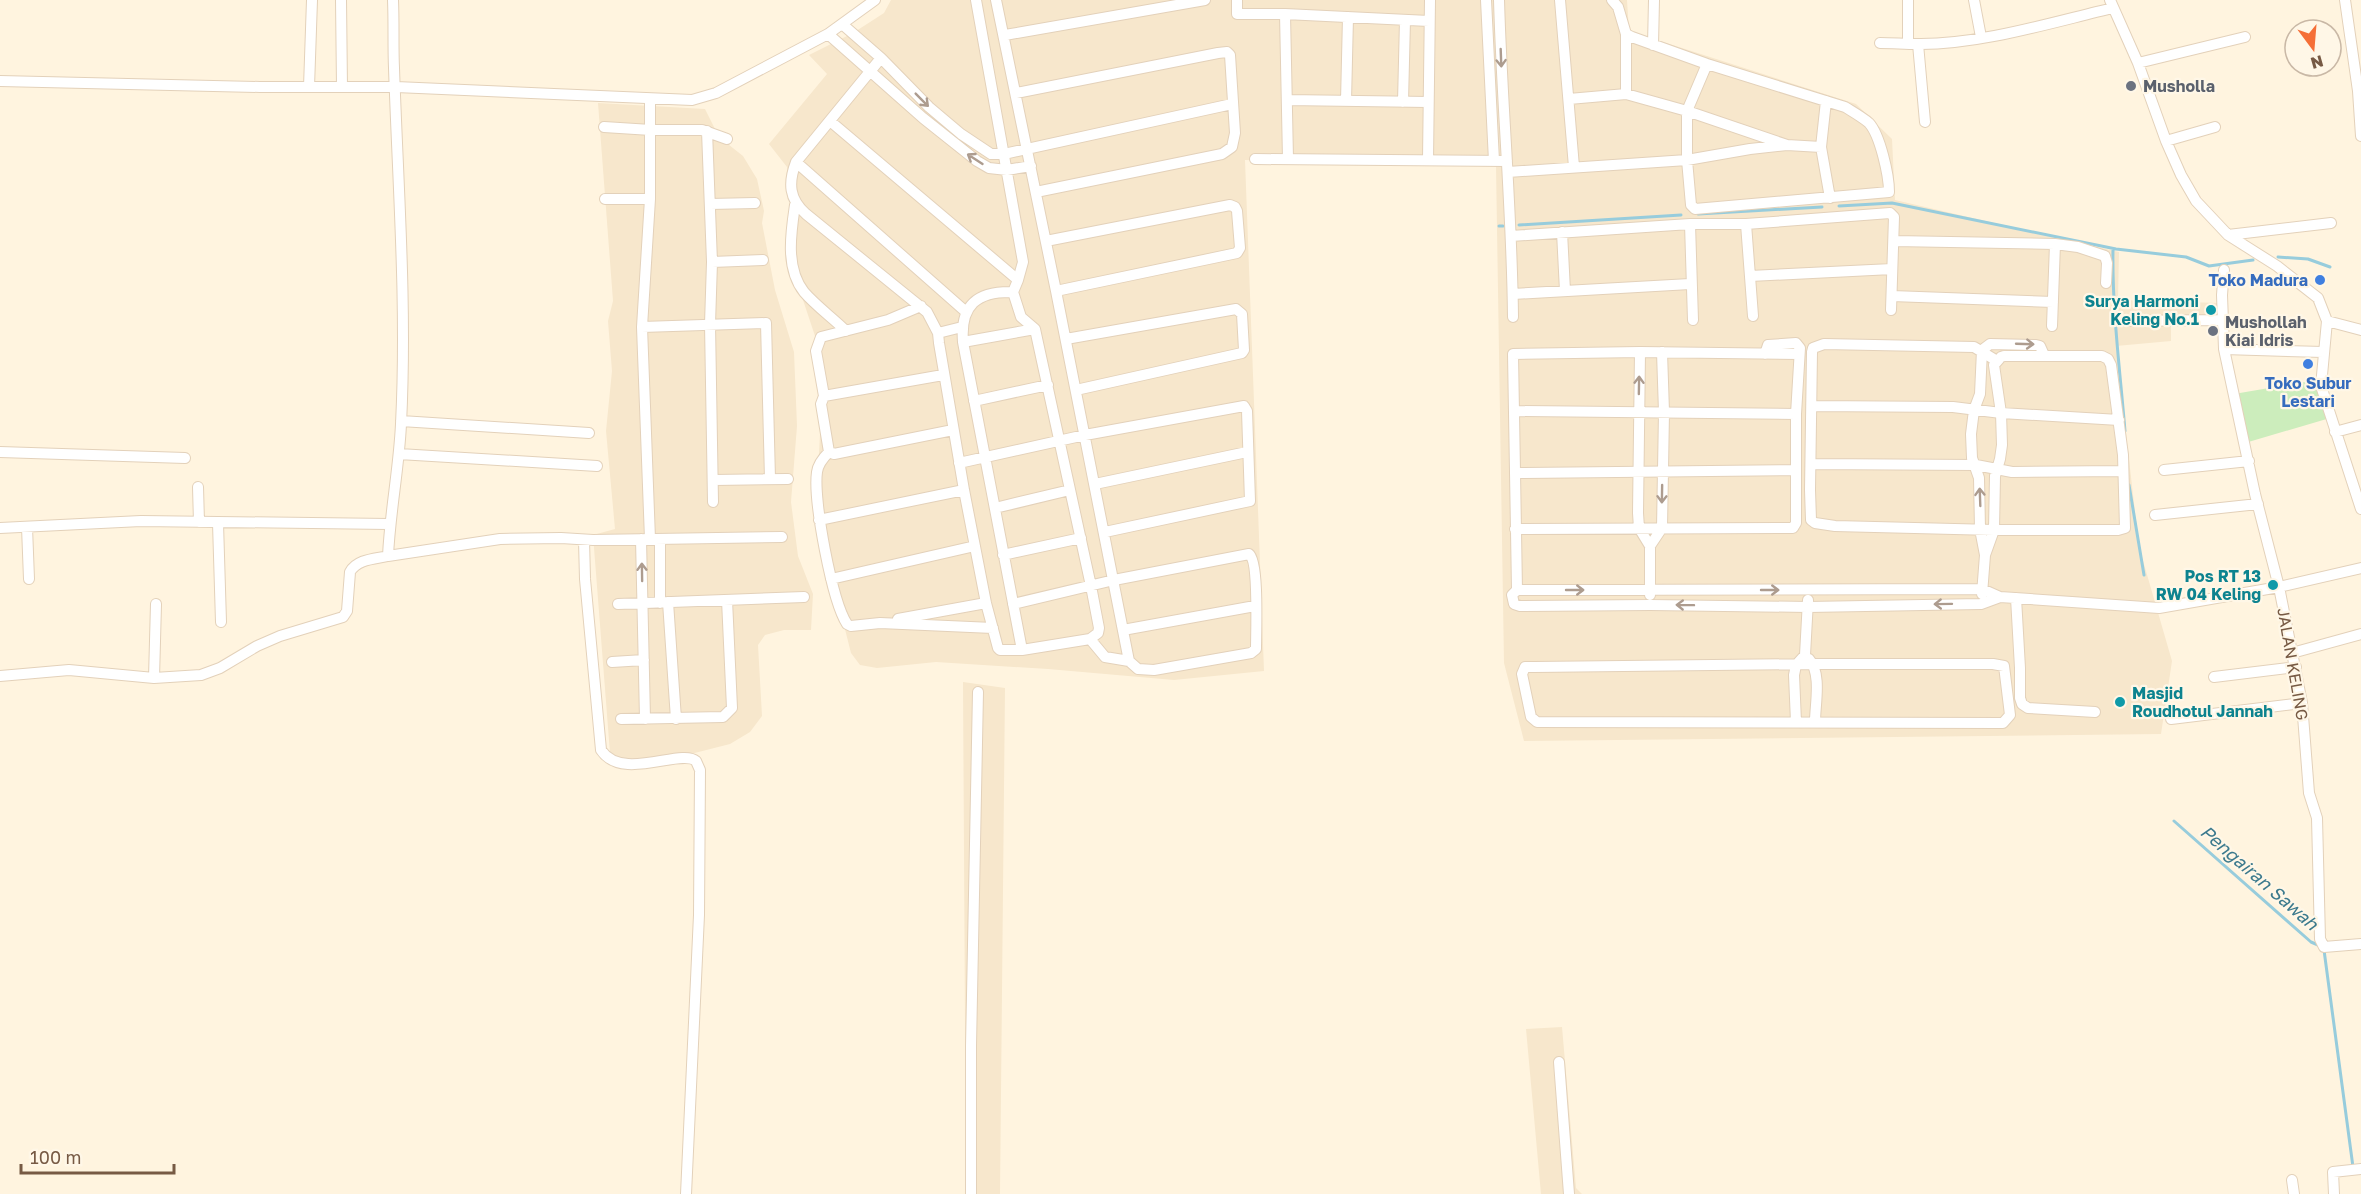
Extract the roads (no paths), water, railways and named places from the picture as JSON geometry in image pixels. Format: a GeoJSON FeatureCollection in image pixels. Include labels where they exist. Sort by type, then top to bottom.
{"type":"FeatureCollection","features":[{"type":"Feature","properties":{"kind":"street"},"geometry":{"type":"LineString","coordinates":[[309,87],[312,0]]}},
{"type":"Feature","properties":{"kind":"street"},"geometry":{"type":"LineString","coordinates":[[341,0],[342,87]]}},
{"type":"Feature","properties":{"kind":"street"},"geometry":{"type":"LineString","coordinates":[[388,556],[389,525],[401,422],[403,246],[393,0]]}},
{"type":"Feature","properties":{"kind":"street"},"geometry":{"type":"LineString","coordinates":[[0,81],[396,87],[692,100],[703,98],[749,76],[828,34],[875,0]]}},
{"type":"Feature","properties":{"kind":"street"},"geometry":{"type":"LineString","coordinates":[[795,205],[921,306],[931,317],[938,333],[943,375],[964,490],[986,603],[999,649],[1022,650],[1090,639],[1098,633],[1099,628],[1048,385],[1035,329],[1021,317],[1013,292],[1023,262],[976,0]]}},
{"type":"Feature","properties":{"kind":"street"},"geometry":{"type":"LineString","coordinates":[[996,0],[1005,34],[1129,661]]}},
{"type":"Feature","properties":{"kind":"street"},"geometry":{"type":"LineString","coordinates":[[1005,34],[1205,0]]}},
{"type":"Feature","properties":{"kind":"street"},"geometry":{"type":"LineString","coordinates":[[1237,0],[1237,14],[1429,21]]}},
{"type":"Feature","properties":{"kind":"street"},"geometry":{"type":"LineString","coordinates":[[1428,160],[1430,0]]}},
{"type":"Feature","properties":{"kind":"street"},"geometry":{"type":"LineString","coordinates":[[1486,0],[1494,161]]}},
{"type":"Feature","properties":{"kind":"street"},"geometry":{"type":"LineString","coordinates":[[1499,0],[1513,317]]}},
{"type":"Feature","properties":{"kind":"street"},"geometry":{"type":"LineString","coordinates":[[1560,0],[1574,167]]}},
{"type":"Feature","properties":{"kind":"street"},"geometry":{"type":"LineString","coordinates":[[1612,0],[1618,7],[1626,34],[1626,94]]}},
{"type":"Feature","properties":{"kind":"street"},"geometry":{"type":"LineString","coordinates":[[1653,45],[1654,0]]}},
{"type":"Feature","properties":{"kind":"street"},"geometry":{"type":"LineString","coordinates":[[1908,0],[1925,123]]}},
{"type":"Feature","properties":{"kind":"street"},"geometry":{"type":"LineString","coordinates":[[1974,0],[1981,37]]}},
{"type":"Feature","properties":{"kind":"street"},"geometry":{"type":"LineString","coordinates":[[2345,0],[2358,91],[2361,136]]}},
{"type":"Feature","properties":{"kind":"street"},"geometry":{"type":"LineString","coordinates":[[1880,43],[1913,44],[1981,37],[2111,4],[2138,63],[2166,141],[2196,201],[2228,235],[2277,266],[2318,298],[2327,321],[2321,386],[2335,432],[2359,495],[2361,509]]}},
{"type":"Feature","properties":{"kind":"street"},"geometry":{"type":"LineString","coordinates":[[1285,14],[1288,159]]}},
{"type":"Feature","properties":{"kind":"street"},"geometry":{"type":"LineString","coordinates":[[1346,101],[1348,17]]}},
{"type":"Feature","properties":{"kind":"street"},"geometry":{"type":"LineString","coordinates":[[1403,102],[1405,20]]}},
{"type":"Feature","properties":{"kind":"street"},"geometry":{"type":"LineString","coordinates":[[842,24],[881,58],[930,107],[961,134],[991,154],[1004,154],[1232,104]]}},
{"type":"Feature","properties":{"kind":"street"},"geometry":{"type":"LineString","coordinates":[[828,34],[956,146],[977,161],[989,168],[1007,170],[1031,165]]}},
{"type":"Feature","properties":{"kind":"street"},"geometry":{"type":"LineString","coordinates":[[1626,34],[1707,64],[1845,107],[1870,125],[1878,140],[1889,189],[1887,194],[1695,209],[1691,205],[1687,160],[1687,111],[1707,64]]}},
{"type":"Feature","properties":{"kind":"street"},"geometry":{"type":"LineString","coordinates":[[2138,63],[2245,37]]}},
{"type":"Feature","properties":{"kind":"street"},"geometry":{"type":"LineString","coordinates":[[1016,93],[1224,52],[1230,55],[1234,141],[1232,147],[1222,154],[1036,192]]}},
{"type":"Feature","properties":{"kind":"street"},"geometry":{"type":"LineString","coordinates":[[846,331],[804,291],[799,281],[790,248],[795,205],[791,176],[796,162],[881,58]]}},
{"type":"Feature","properties":{"kind":"street"},"geometry":{"type":"LineString","coordinates":[[1569,99],[1626,94],[1687,111],[1787,145]]}},
{"type":"Feature","properties":{"kind":"street"},"geometry":{"type":"LineString","coordinates":[[650,99],[650,199],[642,327],[651,539],[664,603],[675,719]]}},
{"type":"Feature","properties":{"kind":"street"},"geometry":{"type":"LineString","coordinates":[[1287,100],[1428,102]]}},
{"type":"Feature","properties":{"kind":"street"},"geometry":{"type":"LineString","coordinates":[[1826,102],[1821,147],[1830,198]]}},
{"type":"Feature","properties":{"kind":"street"},"geometry":{"type":"LineString","coordinates":[[830,121],[1018,280]]}},
{"type":"Feature","properties":{"kind":"street"},"geometry":{"type":"LineString","coordinates":[[604,127],[707,131],[727,139]]}},
{"type":"Feature","properties":{"kind":"street"},"geometry":{"type":"LineString","coordinates":[[2166,141],[2215,127]]}},
{"type":"Feature","properties":{"kind":"street"},"geometry":{"type":"LineString","coordinates":[[707,131],[712,262],[710,324],[713,502]]}},
{"type":"Feature","properties":{"kind":"street"},"geometry":{"type":"LineString","coordinates":[[1255,159],[1494,161],[1507,167],[1574,167],[1687,160],[1787,145],[1821,147]]}},
{"type":"Feature","properties":{"kind":"street"},"geometry":{"type":"LineString","coordinates":[[796,162],[965,311]]}},
{"type":"Feature","properties":{"kind":"street"},"geometry":{"type":"LineString","coordinates":[[605,199],[650,199]]}},
{"type":"Feature","properties":{"kind":"street"},"geometry":{"type":"LineString","coordinates":[[710,204],[755,203]]}},
{"type":"Feature","properties":{"kind":"street"},"geometry":{"type":"LineString","coordinates":[[1046,241],[1230,205],[1237,211],[1240,248],[1237,253],[1056,291]]}},
{"type":"Feature","properties":{"kind":"street"},"geometry":{"type":"LineString","coordinates":[[1511,236],[1690,224],[1746,224],[1890,213],[1894,217],[1891,310]]}},
{"type":"Feature","properties":{"kind":"street"},"geometry":{"type":"LineString","coordinates":[[2228,235],[2331,223]]}},
{"type":"Feature","properties":{"kind":"street"},"geometry":{"type":"LineString","coordinates":[[1690,224],[1690,284],[1693,320]]}},
{"type":"Feature","properties":{"kind":"street"},"geometry":{"type":"LineString","coordinates":[[1746,224],[1754,316]]}},
{"type":"Feature","properties":{"kind":"street"},"geometry":{"type":"LineString","coordinates":[[1562,232],[1565,291]]}},
{"type":"Feature","properties":{"kind":"street"},"geometry":{"type":"LineString","coordinates":[[1894,241],[2055,244],[2078,247],[2104,256],[2107,263],[2106,283]]}},
{"type":"Feature","properties":{"kind":"street"},"geometry":{"type":"LineString","coordinates":[[2052,326],[2055,244]]}},
{"type":"Feature","properties":{"kind":"street"},"geometry":{"type":"LineString","coordinates":[[712,262],[763,260]]}},
{"type":"Feature","properties":{"kind":"street"},"geometry":{"type":"LineString","coordinates":[[1750,276],[1892,269]]}},
{"type":"Feature","properties":{"kind":"street","name":"JALAN KELING"},"geometry":{"type":"LineString","coordinates":[[2224,270],[2222,295],[2224,349],[2279,587],[2302,703],[2309,793],[2317,819],[2319,930],[2324,947],[2361,944]]}},
{"type":"Feature","properties":{"kind":"street"},"geometry":{"type":"LineString","coordinates":[[1513,294],[1690,284]]}},
{"type":"Feature","properties":{"kind":"street"},"geometry":{"type":"LineString","coordinates":[[1013,292],[998,292],[971,304],[965,311],[962,327],[1022,650]]}},
{"type":"Feature","properties":{"kind":"street"},"geometry":{"type":"LineString","coordinates":[[1892,296],[2053,302]]}},
{"type":"Feature","properties":{"kind":"street"},"geometry":{"type":"LineString","coordinates":[[829,452],[821,404],[824,396],[816,351],[818,340],[820,337],[904,315],[921,306]]}},
{"type":"Feature","properties":{"kind":"street"},"geometry":{"type":"LineString","coordinates":[[1066,339],[1236,309],[1242,314],[1244,350],[1242,353],[1076,390]]}},
{"type":"Feature","properties":{"kind":"street"},"geometry":{"type":"LineString","coordinates":[[2118,321],[2223,320]]}},
{"type":"Feature","properties":{"kind":"street"},"geometry":{"type":"LineString","coordinates":[[2327,321],[2361,330]]}},
{"type":"Feature","properties":{"kind":"street"},"geometry":{"type":"LineString","coordinates":[[642,327],[766,324],[770,479]]}},
{"type":"Feature","properties":{"kind":"street"},"geometry":{"type":"LineString","coordinates":[[938,333],[962,327]]}},
{"type":"Feature","properties":{"kind":"street"},"geometry":{"type":"LineString","coordinates":[[963,342],[1035,329]]}},
{"type":"Feature","properties":{"kind":"street"},"geometry":{"type":"LineString","coordinates":[[1515,529],[1793,528],[1796,523],[1798,344],[1768,345],[1765,354],[1662,352],[1513,354],[1515,529],[1517,590]]}},
{"type":"Feature","properties":{"kind":"street"},"geometry":{"type":"LineString","coordinates":[[1981,603],[1985,555],[1994,530],[1995,476],[2002,445],[2001,413],[1994,367],[1997,361],[2002,357],[2044,355],[2102,356],[2108,359],[2111,365],[2119,420],[2126,526],[2122,529],[1994,530],[1835,526],[1815,523],[1810,517],[1812,352],[1813,348],[1824,344],[1974,347],[1997,361]]}},
{"type":"Feature","properties":{"kind":"street"},"geometry":{"type":"LineString","coordinates":[[1982,350],[1990,344],[2036,345],[2040,346],[2044,355]]}},
{"type":"Feature","properties":{"kind":"street"},"geometry":{"type":"LineString","coordinates":[[2224,349],[2323,352]]}},
{"type":"Feature","properties":{"kind":"street"},"geometry":{"type":"LineString","coordinates":[[1982,350],[1980,394],[1974,410],[1972,458],[1979,478],[1980,529],[1985,555]]}},
{"type":"Feature","properties":{"kind":"street"},"geometry":{"type":"LineString","coordinates":[[1640,352],[1639,528],[1650,546],[1650,605]]}},
{"type":"Feature","properties":{"kind":"street"},"geometry":{"type":"LineString","coordinates":[[1650,546],[1662,528],[1664,412],[1662,352]]}},
{"type":"Feature","properties":{"kind":"street"},"geometry":{"type":"LineString","coordinates":[[824,396],[943,375]]}},
{"type":"Feature","properties":{"kind":"street"},"geometry":{"type":"LineString","coordinates":[[974,401],[1048,385]]}},
{"type":"Feature","properties":{"kind":"street"},"geometry":{"type":"LineString","coordinates":[[959,463],[1085,435],[1244,406],[1247,411],[1250,497],[1246,504],[1105,532]]}},
{"type":"Feature","properties":{"kind":"street"},"geometry":{"type":"LineString","coordinates":[[1812,406],[1953,407],[2001,413],[2119,420]]}},
{"type":"Feature","properties":{"kind":"street"},"geometry":{"type":"LineString","coordinates":[[1514,411],[1796,414]]}},
{"type":"Feature","properties":{"kind":"street"},"geometry":{"type":"LineString","coordinates":[[401,422],[590,433]]}},
{"type":"Feature","properties":{"kind":"street"},"geometry":{"type":"LineString","coordinates":[[2335,432],[2361,425]]}},
{"type":"Feature","properties":{"kind":"street"},"geometry":{"type":"LineString","coordinates":[[829,452],[834,454],[953,430]]}},
{"type":"Feature","properties":{"kind":"street"},"geometry":{"type":"LineString","coordinates":[[0,452],[185,458]]}},
{"type":"Feature","properties":{"kind":"street"},"geometry":{"type":"LineString","coordinates":[[829,452],[820,462],[816,474],[819,520],[831,579],[847,624],[851,626],[880,623],[986,603]]}},
{"type":"Feature","properties":{"kind":"street"},"geometry":{"type":"LineString","coordinates":[[1095,484],[1247,452]]}},
{"type":"Feature","properties":{"kind":"street"},"geometry":{"type":"LineString","coordinates":[[399,454],[597,466]]}},
{"type":"Feature","properties":{"kind":"street"},"geometry":{"type":"LineString","coordinates":[[2164,470],[2249,461]]}},
{"type":"Feature","properties":{"kind":"street"},"geometry":{"type":"LineString","coordinates":[[1811,464],[1976,465],[2012,472],[2122,471]]}},
{"type":"Feature","properties":{"kind":"street"},"geometry":{"type":"LineString","coordinates":[[1515,473],[1796,470]]}},
{"type":"Feature","properties":{"kind":"street"},"geometry":{"type":"LineString","coordinates":[[714,480],[788,479]]}},
{"type":"Feature","properties":{"kind":"street"},"geometry":{"type":"LineString","coordinates":[[198,487],[199,522]]}},
{"type":"Feature","properties":{"kind":"street"},"geometry":{"type":"LineString","coordinates":[[819,520],[964,490]]}},
{"type":"Feature","properties":{"kind":"street"},"geometry":{"type":"LineString","coordinates":[[995,508],[1070,490]]}},
{"type":"Feature","properties":{"kind":"street"},"geometry":{"type":"LineString","coordinates":[[2155,515],[2258,504]]}},
{"type":"Feature","properties":{"kind":"street"},"geometry":{"type":"LineString","coordinates":[[0,528],[141,521],[389,525]]}},
{"type":"Feature","properties":{"kind":"street"},"geometry":{"type":"LineString","coordinates":[[218,523],[221,622]]}},
{"type":"Feature","properties":{"kind":"street"},"geometry":{"type":"LineString","coordinates":[[27,526],[29,579]]}},
{"type":"Feature","properties":{"kind":"street"},"geometry":{"type":"LineString","coordinates":[[0,676],[69,670],[154,678],[201,675],[220,669],[274,638],[343,617],[347,612],[350,572],[353,567],[357,563],[388,556],[500,539],[782,537]]}},
{"type":"Feature","properties":{"kind":"street"},"geometry":{"type":"LineString","coordinates":[[1003,555],[1081,538]]}},
{"type":"Feature","properties":{"kind":"street"},"geometry":{"type":"LineString","coordinates":[[645,719],[643,604],[651,539]]}},
{"type":"Feature","properties":{"kind":"street"},"geometry":{"type":"LineString","coordinates":[[584,540],[585,579],[601,750],[606,758],[615,762],[644,764],[687,756],[696,761],[700,770],[699,915],[686,1194]]}},
{"type":"Feature","properties":{"kind":"street"},"geometry":{"type":"LineString","coordinates":[[831,579],[975,546]]}},
{"type":"Feature","properties":{"kind":"street"},"geometry":{"type":"LineString","coordinates":[[1013,604],[1114,580],[1250,554],[1254,559],[1256,649],[1251,653],[1154,670],[1138,669],[1129,661],[1105,657],[1090,639]]}},
{"type":"Feature","properties":{"kind":"street"},"geometry":{"type":"LineString","coordinates":[[2000,597],[1981,603],[1808,607],[1520,606],[1514,604],[1512,593],[1517,590],[1982,589],[2000,597],[2159,608],[2279,587],[2361,568]]}},
{"type":"Feature","properties":{"kind":"street"},"geometry":{"type":"LineString","coordinates":[[1796,722],[1794,675],[1796,665],[1805,655],[1808,590]]}},
{"type":"Feature","properties":{"kind":"street"},"geometry":{"type":"LineString","coordinates":[[618,604],[804,597]]}},
{"type":"Feature","properties":{"kind":"street"},"geometry":{"type":"LineString","coordinates":[[2016,598],[2022,704],[2028,708],[2095,712]]}},
{"type":"Feature","properties":{"kind":"street"},"geometry":{"type":"LineString","coordinates":[[621,719],[723,717],[732,708],[727,600]]}},
{"type":"Feature","properties":{"kind":"street"},"geometry":{"type":"LineString","coordinates":[[154,678],[156,603]]}},
{"type":"Feature","properties":{"kind":"street"},"geometry":{"type":"LineString","coordinates":[[1123,630],[1255,606]]}},
{"type":"Feature","properties":{"kind":"street"},"geometry":{"type":"LineString","coordinates":[[880,623],[993,628]]}},
{"type":"Feature","properties":{"kind":"street"},"geometry":{"type":"LineString","coordinates":[[2292,653],[2361,634]]}},
{"type":"Feature","properties":{"kind":"street"},"geometry":{"type":"LineString","coordinates":[[1805,655],[1814,664],[1816,675],[1815,722]]}},
{"type":"Feature","properties":{"kind":"street"},"geometry":{"type":"LineString","coordinates":[[612,662],[644,660]]}},
{"type":"Feature","properties":{"kind":"street"},"geometry":{"type":"LineString","coordinates":[[1993,664],[2004,666],[2010,715],[2003,723],[1537,722],[1531,717],[1522,674],[1525,668],[1534,667],[1796,665],[1993,664]]}},
{"type":"Feature","properties":{"kind":"street"},"geometry":{"type":"LineString","coordinates":[[2214,677],[2296,667]]}},
{"type":"Feature","properties":{"kind":"street"},"geometry":{"type":"LineString","coordinates":[[971,1194],[971,1046],[978,692]]}},
{"type":"Feature","properties":{"kind":"street"},"geometry":{"type":"LineString","coordinates":[[2170,719],[2302,703]]}},
{"type":"Feature","properties":{"kind":"street"},"geometry":{"type":"LineString","coordinates":[[1559,1062],[1569,1194]]}},
{"type":"Feature","properties":{"kind":"street"},"geometry":{"type":"LineString","coordinates":[[2334,1194],[2333,1172],[2361,1169]]}},
{"type":"Feature","properties":{"kind":"street"},"geometry":{"type":"LineString","coordinates":[[2292,1180],[2294,1194]]}},
{"type":"Feature","properties":{"kind":"waterway"},"geometry":{"type":"LineString","coordinates":[[1839,206],[1892,203],[2116,249],[2186,257],[2209,266],[2253,260]]}},
{"type":"Feature","properties":{"kind":"waterway"},"geometry":{"type":"LineString","coordinates":[[1698,214],[1822,207]]}},
{"type":"Feature","properties":{"kind":"waterway"},"geometry":{"type":"LineString","coordinates":[[1519,225],[1681,215]]}},
{"type":"Feature","properties":{"kind":"waterway"},"geometry":{"type":"LineString","coordinates":[[2113,249],[2115,317],[2125,431]]}},
{"type":"Feature","properties":{"kind":"waterway"},"geometry":{"type":"LineString","coordinates":[[2278,257],[2308,259],[2330,267]]}},
{"type":"Feature","properties":{"kind":"waterway"},"geometry":{"type":"LineString","coordinates":[[2129,485],[2144,575]]}},
{"type":"Feature","properties":{"kind":"waterway","name":"Pengairan Sawah"},"geometry":{"type":"LineString","coordinates":[[2174,821],[2311,942],[2318,945]]}},
{"type":"Feature","properties":{"kind":"waterway","name":"Pengairan Sawah"},"geometry":{"type":"LineString","coordinates":[[2324,950],[2353,1167]]}},
{"type":"Feature","properties":{"kind":"place","name":"Musholla"},"geometry":{"type":"Point","coordinates":[2131,86]}},
{"type":"Feature","properties":{"kind":"place","name":"Toko Madura"},"geometry":{"type":"Point","coordinates":[2320,280]}},
{"type":"Feature","properties":{"kind":"place","name":"Surya Harmoni Keling No.1"},"geometry":{"type":"Point","coordinates":[2211,310]}},
{"type":"Feature","properties":{"kind":"place","name":"Mushollah Kiai Idris"},"geometry":{"type":"Point","coordinates":[2213,331]}},
{"type":"Feature","properties":{"kind":"place","name":"Toko Subur Lestari"},"geometry":{"type":"Point","coordinates":[2308,364]}},
{"type":"Feature","properties":{"kind":"place","name":"Pos RT 13 RW 04 Keling"},"geometry":{"type":"Point","coordinates":[2273,585]}},
{"type":"Feature","properties":{"kind":"place","name":"Masjid Roudhotul Jannah"},"geometry":{"type":"Point","coordinates":[2120,702]}}]}
